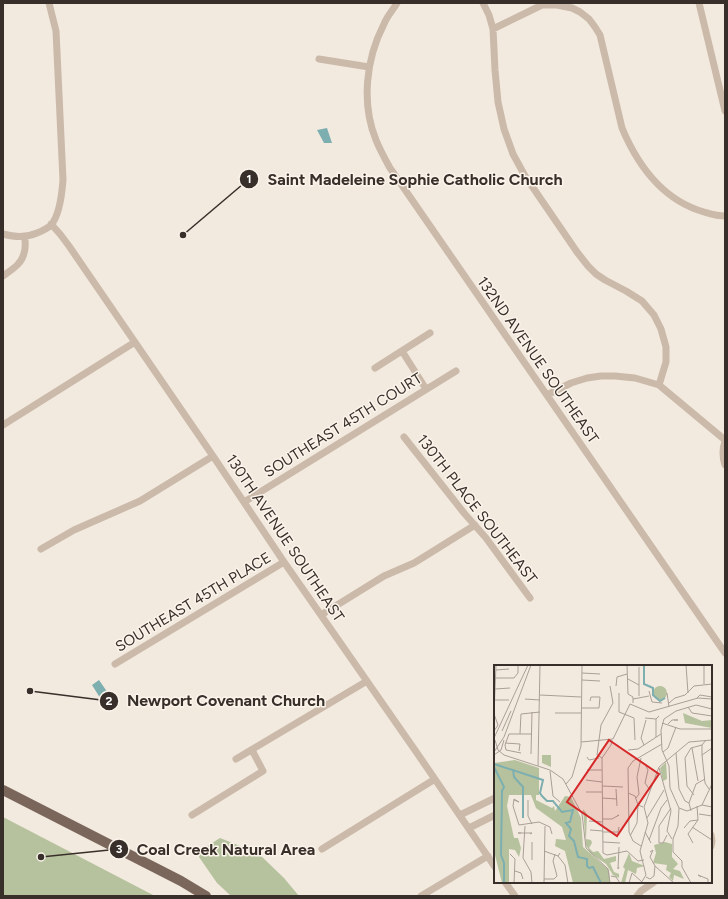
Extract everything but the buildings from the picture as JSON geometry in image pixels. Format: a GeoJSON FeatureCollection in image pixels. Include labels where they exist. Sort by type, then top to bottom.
{"type":"FeatureCollection","features":[{"type":"Feature","properties":{"kind":"main road"},"geometry":{"type":"LineString","coordinates":[[3,790],[181,881],[206,896]]}},
{"type":"Feature","properties":{"kind":"street"},"geometry":{"type":"LineString","coordinates":[[3,234],[25,237],[44,230],[51,224],[59,207],[62,194],[63,180],[56,31],[49,3]]}},
{"type":"Feature","properties":{"kind":"street","name":"132ND AVENUE SOUTHEAST"},"geometry":{"type":"LineString","coordinates":[[397,3],[384,23],[376,44],[369,67],[367,95],[369,113],[376,139],[390,168],[725,653]]}},
{"type":"Feature","properties":{"kind":"street"},"geometry":{"type":"LineString","coordinates":[[483,3],[494,29],[495,70],[498,102],[504,129],[513,154],[525,176],[576,252],[588,266],[605,280],[626,290],[642,301],[654,315],[661,329],[666,346],[666,362],[660,386]]}},
{"type":"Feature","properties":{"kind":"street"},"geometry":{"type":"LineString","coordinates":[[699,3],[725,111]]}},
{"type":"Feature","properties":{"kind":"street"},"geometry":{"type":"LineString","coordinates":[[494,29],[542,4],[572,8],[589,19],[600,35],[622,128],[637,159],[652,180],[670,196],[697,210],[717,216],[725,216]]}},
{"type":"Feature","properties":{"kind":"street"},"geometry":{"type":"LineString","coordinates":[[319,59],[369,67]]}},
{"type":"Feature","properties":{"kind":"street","name":"130TH AVENUE SOUTHEAST"},"geometry":{"type":"LineString","coordinates":[[51,224],[69,246],[284,562],[494,865]]}},
{"type":"Feature","properties":{"kind":"street"},"geometry":{"type":"LineString","coordinates":[[3,276],[17,266],[22,259],[25,252],[25,237]]}},
{"type":"Feature","properties":{"kind":"street"},"geometry":{"type":"LineString","coordinates":[[375,368],[430,333]]}},
{"type":"Feature","properties":{"kind":"street"},"geometry":{"type":"LineString","coordinates":[[3,425],[135,342]]}},
{"type":"Feature","properties":{"kind":"street"},"geometry":{"type":"LineString","coordinates":[[402,351],[426,389]]}},
{"type":"Feature","properties":{"kind":"street","name":"SOUTHEAST 45TH COURT"},"geometry":{"type":"LineString","coordinates":[[244,502],[456,371]]}},
{"type":"Feature","properties":{"kind":"street"},"geometry":{"type":"LineString","coordinates":[[547,395],[571,383],[587,378],[601,376],[635,378],[660,386],[725,441],[722,450],[725,465]]}},
{"type":"Feature","properties":{"kind":"street","name":"130TH PLACE SOUTHEAST"},"geometry":{"type":"LineString","coordinates":[[404,437],[464,513],[486,538],[530,598]]}},
{"type":"Feature","properties":{"kind":"street"},"geometry":{"type":"LineString","coordinates":[[41,549],[74,530],[140,501],[213,456]]}},
{"type":"Feature","properties":{"kind":"street"},"geometry":{"type":"LineString","coordinates":[[321,615],[384,576],[414,563],[475,525]]}},
{"type":"Feature","properties":{"kind":"street","name":"SOUTHEAST 45TH PLACE"},"geometry":{"type":"LineString","coordinates":[[115,664],[284,562]]}},
{"type":"Feature","properties":{"kind":"street"},"geometry":{"type":"LineString","coordinates":[[236,759],[367,680]]}},
{"type":"Feature","properties":{"kind":"street"},"geometry":{"type":"LineString","coordinates":[[192,815],[263,771],[252,750]]}},
{"type":"Feature","properties":{"kind":"street"},"geometry":{"type":"LineString","coordinates":[[322,849],[435,779]]}},
{"type":"Feature","properties":{"kind":"street"},"geometry":{"type":"LineString","coordinates":[[460,815],[494,798]]}},
{"type":"Feature","properties":{"kind":"street"},"geometry":{"type":"LineString","coordinates":[[469,828],[494,816]]}},
{"type":"Feature","properties":{"kind":"street"},"geometry":{"type":"LineString","coordinates":[[421,896],[488,856]]}},
{"type":"Feature","properties":{"kind":"street"},"geometry":{"type":"LineString","coordinates":[[506,883],[515,896]]}},
{"type":"Feature","properties":{"kind":"street"},"geometry":{"type":"LineString","coordinates":[[637,896],[652,883]]}},
{"type":"Feature","properties":{"kind":"green space"},"geometry":{"type":"Polygon","coordinates":[[[3,817],[155,896],[3,896],[3,817]]]}},
{"type":"Feature","properties":{"kind":"green space"},"geometry":{"type":"Polygon","coordinates":[[[220,838],[258,853],[284,878],[299,896],[231,896],[217,883],[199,857],[201,850],[220,838]]]}},
{"type":"Feature","properties":{"kind":"water"},"geometry":{"type":"Polygon","coordinates":[[[327,128],[332,143],[324,143],[317,130],[327,128]]]}},
{"type":"Feature","properties":{"kind":"water"},"geometry":{"type":"Polygon","coordinates":[[[99,680],[110,696],[102,701],[92,685],[99,680]]]}},
{"type":"Feature","properties":{"kind":"place","name":"Saint Madeleine Sophie Catholic Church"},"geometry":{"type":"Point","coordinates":[183,235]}},
{"type":"Feature","properties":{"kind":"place","name":"Newport Covenant Church"},"geometry":{"type":"Point","coordinates":[30,691]}},
{"type":"Feature","properties":{"kind":"place","name":"Coal Creek Natural Area"},"geometry":{"type":"Point","coordinates":[41,857]}}]}
